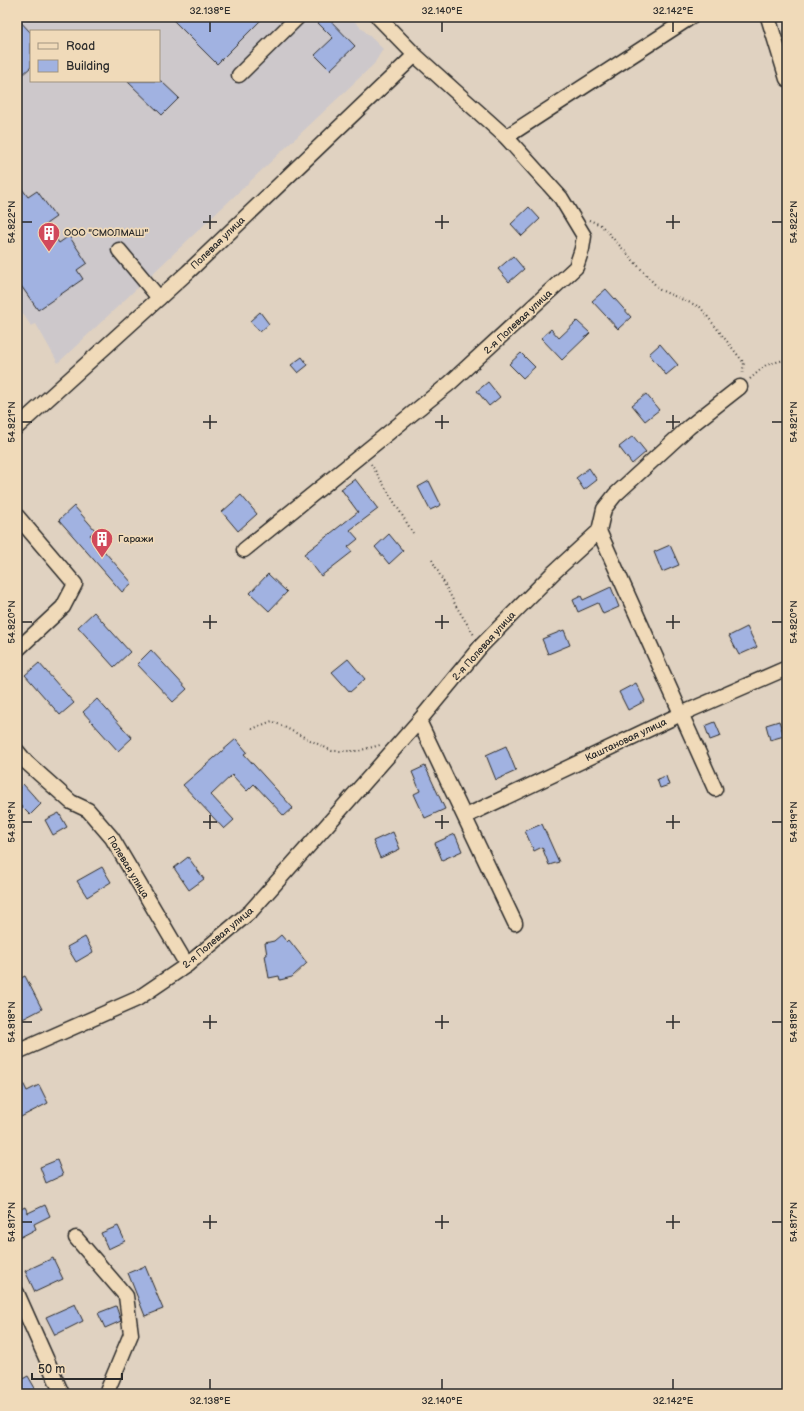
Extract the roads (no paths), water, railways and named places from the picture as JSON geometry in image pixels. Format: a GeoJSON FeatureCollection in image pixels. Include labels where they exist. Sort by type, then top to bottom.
{"type":"FeatureCollection","features":[{"type":"Feature","properties":{"kind":"street"},"geometry":{"type":"LineString","coordinates":[[239,75],[298,17]]}},
{"type":"Feature","properties":{"kind":"street","name":"2-я Полевая улица"},"geometry":{"type":"LineString","coordinates":[[244,550],[450,383],[576,268],[584,236],[561,198],[506,137],[415,55],[378,17]]}},
{"type":"Feature","properties":{"kind":"street"},"geometry":{"type":"LineString","coordinates":[[506,137],[691,17]]}},
{"type":"Feature","properties":{"kind":"street"},"geometry":{"type":"LineString","coordinates":[[768,17],[787,79]]}},
{"type":"Feature","properties":{"kind":"street","name":"Полевая улица"},"geometry":{"type":"LineString","coordinates":[[17,427],[159,298],[415,55]]}},
{"type":"Feature","properties":{"kind":"street"},"geometry":{"type":"LineString","coordinates":[[119,250],[159,298]]}},
{"type":"Feature","properties":{"kind":"street"},"geometry":{"type":"LineString","coordinates":[[716,789],[598,531],[604,509],[615,495],[689,427],[740,387]]}},
{"type":"Feature","properties":{"kind":"street"},"geometry":{"type":"LineString","coordinates":[[17,516],[75,584],[63,607],[17,650]]}},
{"type":"Feature","properties":{"kind":"street","name":"2-я Полевая улица"},"geometry":{"type":"LineString","coordinates":[[17,1052],[137,999],[187,965],[251,911],[419,721],[481,646],[553,573],[598,531]]}},
{"type":"Feature","properties":{"kind":"street","name":"Каштановая улица"},"geometry":{"type":"LineString","coordinates":[[466,816],[681,714],[787,668]]}},
{"type":"Feature","properties":{"kind":"street"},"geometry":{"type":"LineString","coordinates":[[419,721],[466,816],[515,923]]}},
{"type":"Feature","properties":{"kind":"street","name":"Полевая улица"},"geometry":{"type":"LineString","coordinates":[[17,751],[26,762],[71,802],[88,810],[112,838],[187,965]]}},
{"type":"Feature","properties":{"kind":"street"},"geometry":{"type":"LineString","coordinates":[[76,1238],[126,1296],[131,1334],[106,1394]]}},
{"type":"Feature","properties":{"kind":"street"},"geometry":{"type":"LineString","coordinates":[[17,1293],[62,1394]]}},
{"type":"Feature","properties":{"kind":"place","name":"ООО \"СМОЛМАШ\""},"geometry":{"type":"Point","coordinates":[49,252]}},
{"type":"Feature","properties":{"kind":"place","name":"Гаражи"},"geometry":{"type":"Point","coordinates":[102,558]}}]}
